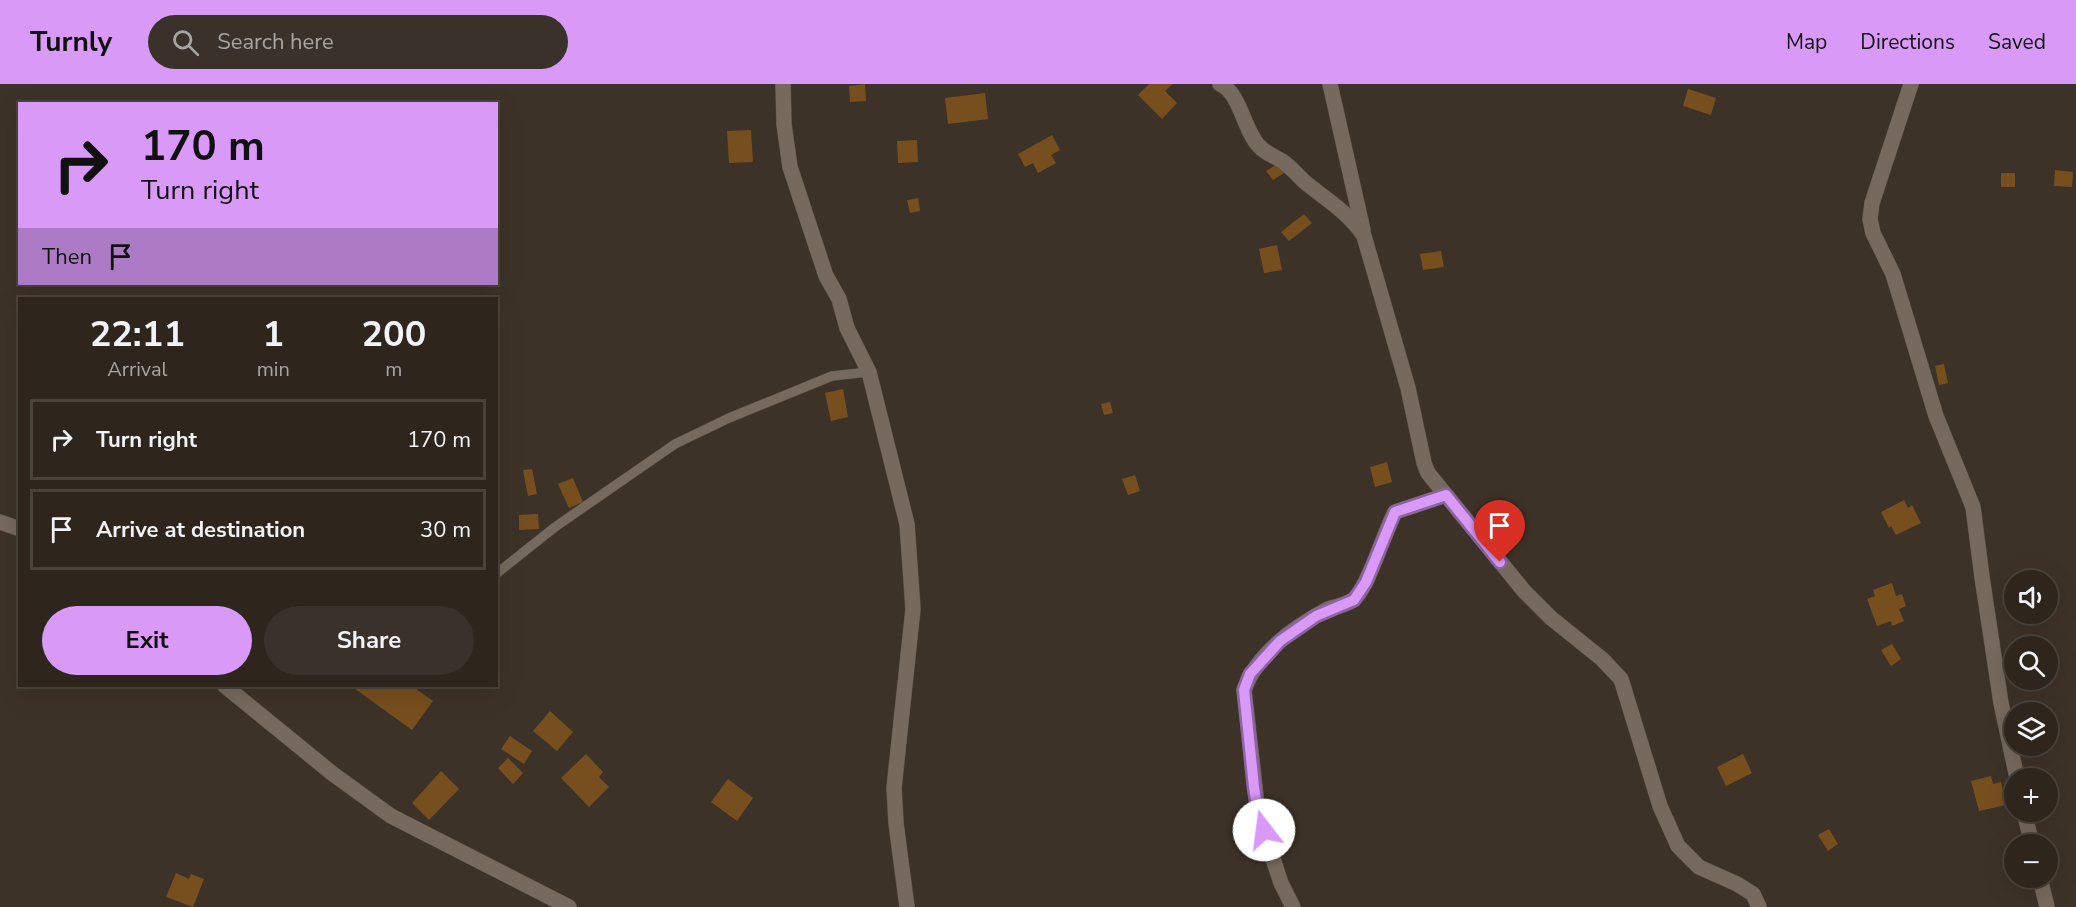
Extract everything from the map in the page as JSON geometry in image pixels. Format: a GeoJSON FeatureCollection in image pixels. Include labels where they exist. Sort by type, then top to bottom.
{"type":"FeatureCollection","features":[{"type":"Feature","properties":{"kind":"street"},"geometry":{"type":"LineString","coordinates":[[783,84],[784,124],[790,167],[826,276],[839,299],[847,328],[869,372],[907,524],[913,609],[894,789],[907,907]]}},
{"type":"Feature","properties":{"kind":"street"},"geometry":{"type":"LineString","coordinates":[[1220,84],[1226,86],[1242,112],[1257,145],[1283,162],[1305,183],[1339,208],[1357,225],[1364,236]]}},
{"type":"Feature","properties":{"kind":"street"},"geometry":{"type":"LineString","coordinates":[[1330,84],[1364,236],[1408,388],[1428,473],[1524,591],[1551,618],[1602,659],[1621,679],[1660,807],[1678,846],[1699,867],[1753,894],[1759,907]]}},
{"type":"Feature","properties":{"kind":"street"},"geometry":{"type":"LineString","coordinates":[[1911,84],[1872,203],[1870,219],[1873,233],[1893,274],[1936,416],[1973,507],[2001,703],[2015,768]]}},
{"type":"Feature","properties":{"kind":"street"},"geometry":{"type":"LineString","coordinates":[[1293,907],[1281,883],[1258,813],[1244,690],[1250,674],[1280,641],[1316,616],[1354,600],[1366,582],[1395,512],[1446,495]]}},
{"type":"Feature","properties":{"kind":"street"},"geometry":{"type":"LineString","coordinates":[[0,522],[18,528]]}},
{"type":"Feature","properties":{"kind":"street"},"geometry":{"type":"LineString","coordinates":[[226,687],[333,774],[391,816],[569,907]]}},
{"type":"Feature","properties":{"kind":"street"},"geometry":{"type":"LineString","coordinates":[[2042,888],[2047,907]]}},
{"type":"Feature","properties":{"kind":"lane"},"geometry":{"type":"LineString","coordinates":[[498,572],[555,527],[675,444],[729,418],[832,376],[869,372]]}},
{"type":"Feature","properties":{"kind":"building"},"geometry":{"type":"Polygon","coordinates":[[[865,84],[866,101],[850,102],[849,86],[865,84]]]}},
{"type":"Feature","properties":{"kind":"building"},"geometry":{"type":"Polygon","coordinates":[[[1149,84],[1173,84],[1165,91],[1177,103],[1162,119],[1138,95],[1149,84]]]}},
{"type":"Feature","properties":{"kind":"building"},"geometry":{"type":"Polygon","coordinates":[[[1688,89],[1716,98],[1711,115],[1683,106],[1688,89]]]}},
{"type":"Feature","properties":{"kind":"building"},"geometry":{"type":"Polygon","coordinates":[[[985,93],[988,119],[948,124],[945,98],[985,93]]]}},
{"type":"Feature","properties":{"kind":"building"},"geometry":{"type":"Polygon","coordinates":[[[751,130],[753,162],[729,163],[727,131],[751,130]]]}},
{"type":"Feature","properties":{"kind":"building"},"geometry":{"type":"Polygon","coordinates":[[[1052,135],[1060,150],[1051,155],[1056,163],[1038,173],[1033,163],[1025,167],[1018,154],[1052,135]]]}},
{"type":"Feature","properties":{"kind":"building"},"geometry":{"type":"Polygon","coordinates":[[[917,140],[918,162],[898,163],[897,141],[917,140]]]}},
{"type":"Feature","properties":{"kind":"building"},"geometry":{"type":"Polygon","coordinates":[[[1277,164],[1284,173],[1273,180],[1266,171],[1277,164]]]}},
{"type":"Feature","properties":{"kind":"building"},"geometry":{"type":"Polygon","coordinates":[[[2055,170],[2073,172],[2072,187],[2054,186],[2055,170]]]}},
{"type":"Feature","properties":{"kind":"building"},"geometry":{"type":"Polygon","coordinates":[[[2001,173],[2015,173],[2015,187],[2001,187],[2001,173]]]}},
{"type":"Feature","properties":{"kind":"building"},"geometry":{"type":"Polygon","coordinates":[[[918,198],[920,211],[910,213],[907,200],[918,198]]]}},
{"type":"Feature","properties":{"kind":"building"},"geometry":{"type":"Polygon","coordinates":[[[1304,214],[1312,223],[1289,241],[1281,232],[1304,214]]]}},
{"type":"Feature","properties":{"kind":"building"},"geometry":{"type":"Polygon","coordinates":[[[1277,245],[1282,270],[1264,273],[1259,249],[1277,245]]]}},
{"type":"Feature","properties":{"kind":"building"},"geometry":{"type":"Polygon","coordinates":[[[1441,251],[1444,267],[1423,270],[1420,254],[1441,251]]]}},
{"type":"Feature","properties":{"kind":"building"},"geometry":{"type":"Polygon","coordinates":[[[1944,364],[1948,383],[1939,385],[1935,366],[1944,364]]]}},
{"type":"Feature","properties":{"kind":"building"},"geometry":{"type":"Polygon","coordinates":[[[843,389],[848,417],[831,421],[825,393],[843,389]]]}},
{"type":"Feature","properties":{"kind":"building"},"geometry":{"type":"Polygon","coordinates":[[[1110,402],[1113,413],[1104,415],[1101,404],[1110,402]]]}},
{"type":"Feature","properties":{"kind":"building"},"geometry":{"type":"Polygon","coordinates":[[[1387,462],[1392,482],[1375,487],[1370,467],[1387,462]]]}},
{"type":"Feature","properties":{"kind":"building"},"geometry":{"type":"Polygon","coordinates":[[[532,469],[537,494],[528,496],[523,470],[532,469]]]}},
{"type":"Feature","properties":{"kind":"building"},"geometry":{"type":"Polygon","coordinates":[[[1135,475],[1140,491],[1128,495],[1122,479],[1135,475]]]}},
{"type":"Feature","properties":{"kind":"building"},"geometry":{"type":"Polygon","coordinates":[[[573,478],[583,502],[569,508],[558,484],[573,478]]]}},
{"type":"Feature","properties":{"kind":"building"},"geometry":{"type":"Polygon","coordinates":[[[1904,500],[1908,508],[1912,505],[1921,523],[1896,535],[1891,526],[1889,528],[1881,512],[1904,500]]]}},
{"type":"Feature","properties":{"kind":"building"},"geometry":{"type":"Polygon","coordinates":[[[538,514],[539,529],[519,530],[519,515],[538,514]]]}},
{"type":"Feature","properties":{"kind":"building"},"geometry":{"type":"Polygon","coordinates":[[[1892,583],[1896,596],[1902,594],[1906,606],[1899,609],[1904,621],[1892,626],[1891,621],[1877,626],[1867,599],[1875,596],[1873,590],[1892,583]]]}},
{"type":"Feature","properties":{"kind":"building"},"geometry":{"type":"Polygon","coordinates":[[[1892,644],[1901,659],[1891,666],[1881,650],[1892,644]]]}},
{"type":"Feature","properties":{"kind":"building"},"geometry":{"type":"Polygon","coordinates":[[[352,687],[413,687],[433,701],[412,730],[352,687]]]}},
{"type":"Feature","properties":{"kind":"building"},"geometry":{"type":"Polygon","coordinates":[[[550,711],[573,732],[557,751],[533,731],[550,711]]]}},
{"type":"Feature","properties":{"kind":"building"},"geometry":{"type":"Polygon","coordinates":[[[510,736],[532,751],[524,764],[501,749],[510,736]]]}},
{"type":"Feature","properties":{"kind":"building"},"geometry":{"type":"Polygon","coordinates":[[[586,754],[603,772],[599,777],[609,787],[589,807],[561,778],[586,754]]]}},
{"type":"Feature","properties":{"kind":"building"},"geometry":{"type":"Polygon","coordinates":[[[1743,754],[1752,773],[1726,786],[1717,767],[1743,754]]]}},
{"type":"Feature","properties":{"kind":"building"},"geometry":{"type":"Polygon","coordinates":[[[508,758],[523,773],[513,784],[498,768],[508,758]]]}},
{"type":"Feature","properties":{"kind":"building"},"geometry":{"type":"Polygon","coordinates":[[[441,771],[459,789],[429,820],[412,803],[441,771]]]}},
{"type":"Feature","properties":{"kind":"building"},"geometry":{"type":"Polygon","coordinates":[[[1991,776],[1993,784],[2001,782],[2004,805],[1979,811],[1971,781],[1991,776]]]}},
{"type":"Feature","properties":{"kind":"building"},"geometry":{"type":"Polygon","coordinates":[[[728,779],[753,798],[737,821],[711,802],[728,779]]]}},
{"type":"Feature","properties":{"kind":"building"},"geometry":{"type":"Polygon","coordinates":[[[1829,829],[1838,844],[1828,851],[1818,835],[1829,829]]]}},
{"type":"Feature","properties":{"kind":"building"},"geometry":{"type":"Polygon","coordinates":[[[176,873],[189,879],[191,874],[204,879],[193,907],[166,897],[176,873]]]}},
{"type":"Feature","properties":{"kind":"route"},"geometry":{"type":"LineString","coordinates":[[1264,830],[1258,813],[1254,787],[1244,690],[1250,674],[1262,659],[1280,641],[1316,616],[1354,600],[1366,582],[1388,525],[1395,512],[1404,507],[1446,495],[1500,562]]}}]}
